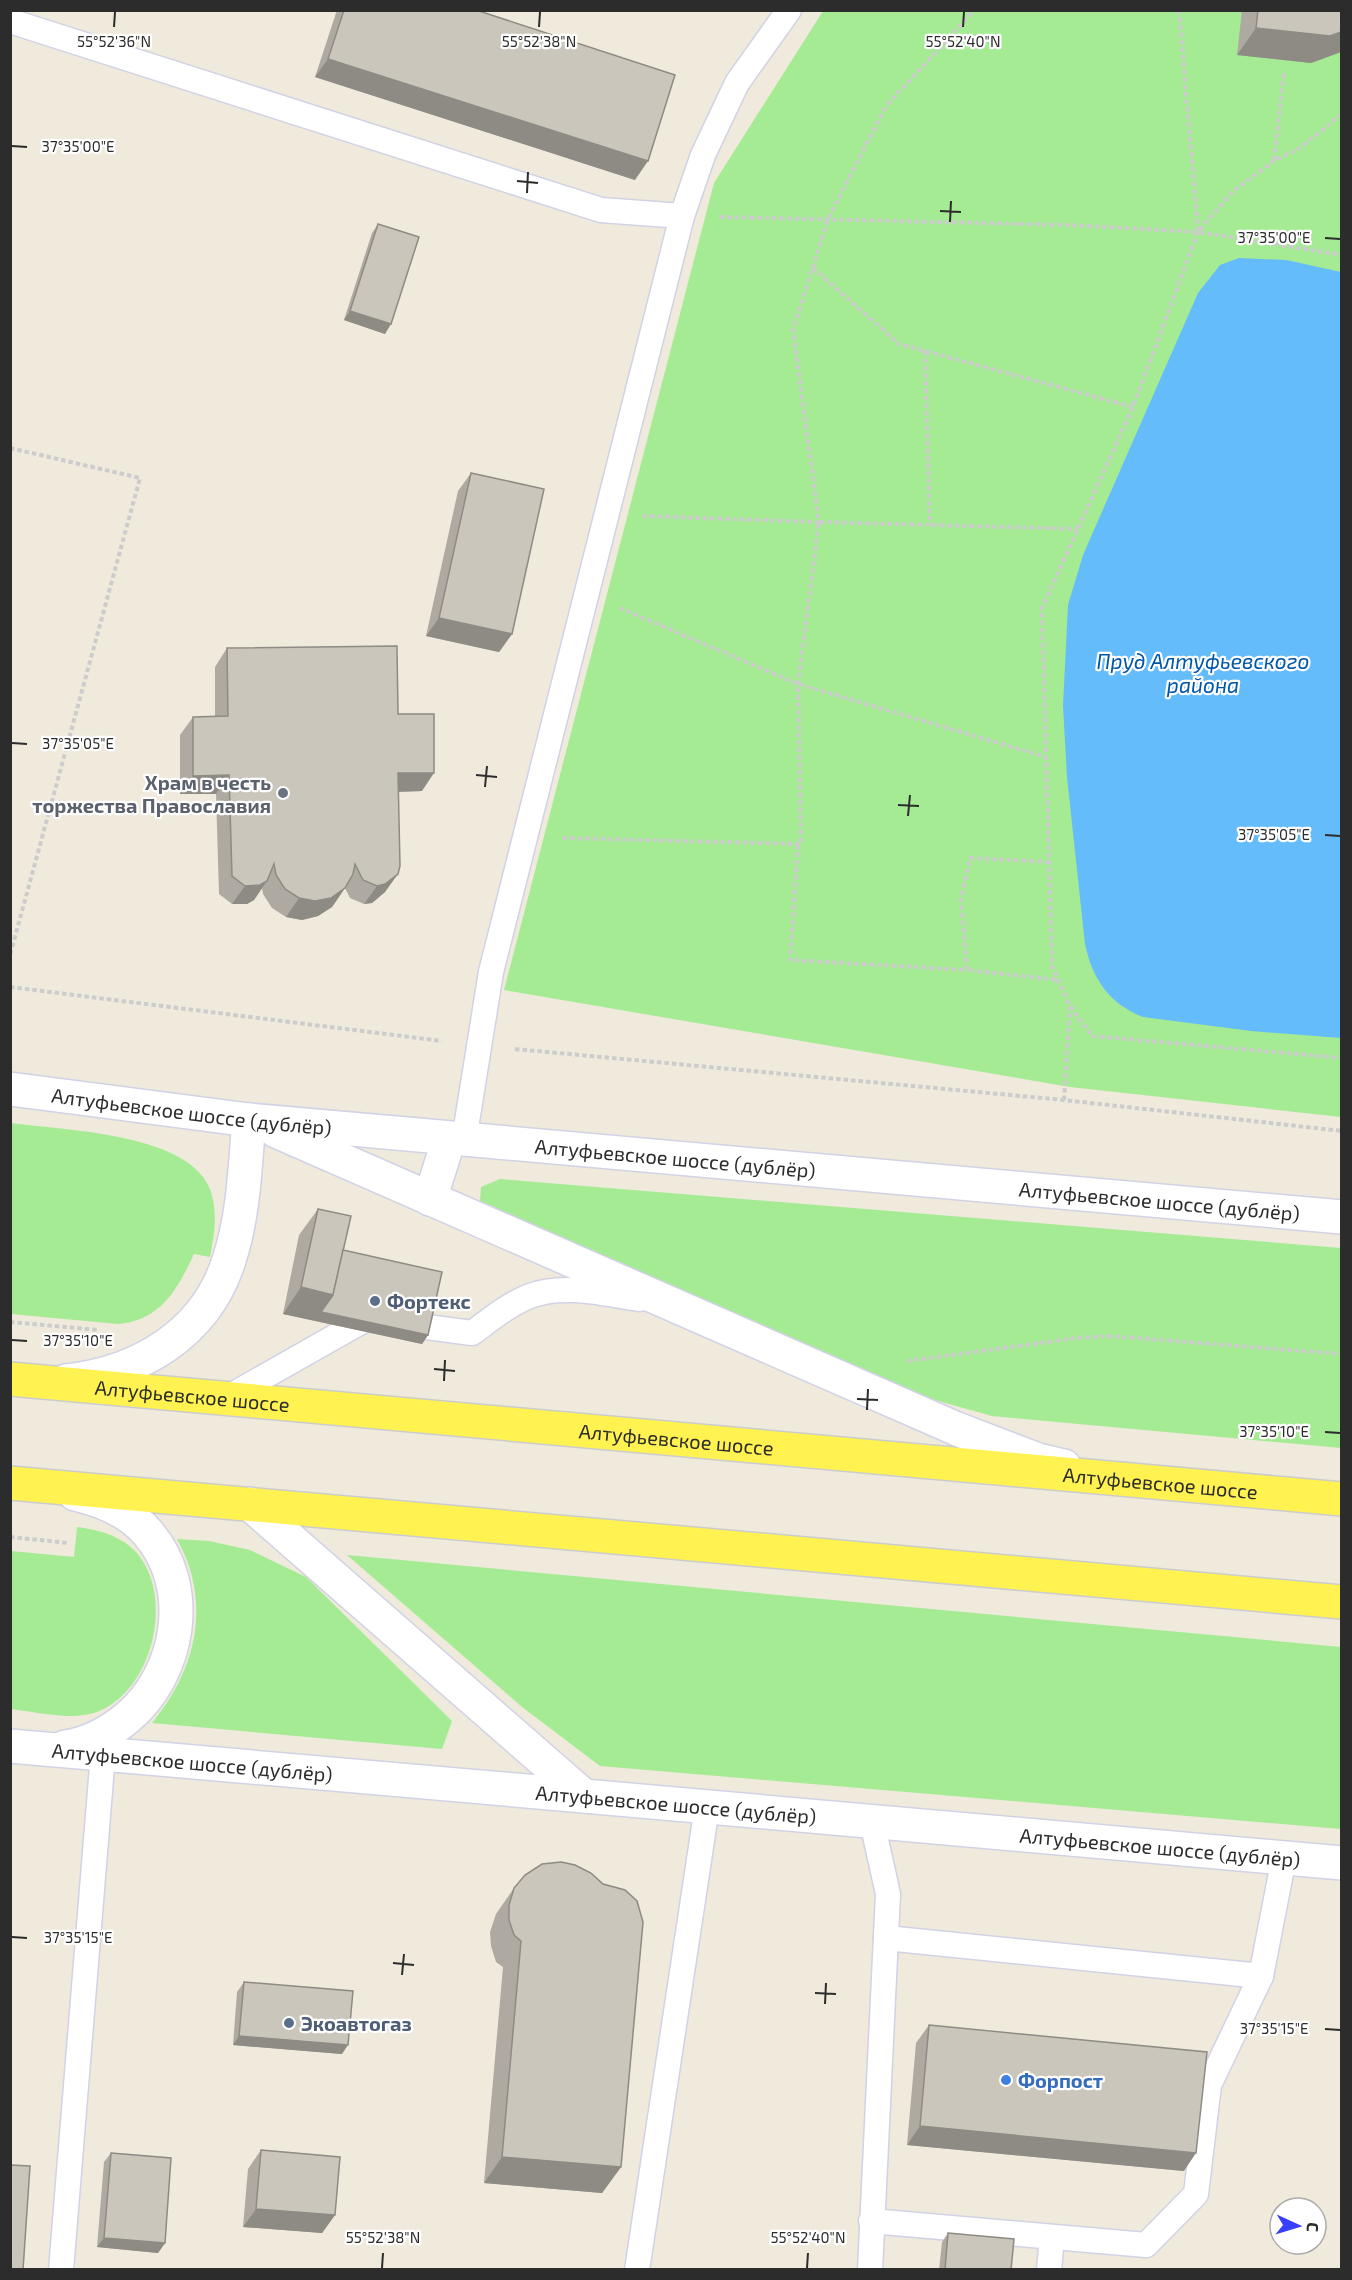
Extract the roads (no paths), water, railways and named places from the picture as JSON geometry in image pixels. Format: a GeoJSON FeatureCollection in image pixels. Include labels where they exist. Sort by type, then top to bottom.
{"type":"FeatureCollection","features":[{"type":"Feature","properties":{"kind":"main road","name":"Алтуфьевское шоссе"},"geometry":{"type":"LineString","coordinates":[[10,1379],[1341,1499]]}},
{"type":"Feature","properties":{"kind":"main road"},"geometry":{"type":"LineString","coordinates":[[24,1484],[1341,1602]]}},
{"type":"Feature","properties":{"kind":"street","name":"Алтуфьевское шоссе (дублёр)"},"geometry":{"type":"LineString","coordinates":[[10,1089],[249,1120],[1341,1217]]}},
{"type":"Feature","properties":{"kind":"street"},"geometry":{"type":"LineString","coordinates":[[48,1383],[87,1377],[128,1366],[155,1355],[176,1340],[196,1318],[213,1294],[229,1263],[241,1205],[249,1120],[957,1429],[1038,1460],[1113,1478]]}},
{"type":"Feature","properties":{"kind":"street"},"geometry":{"type":"LineString","coordinates":[[430,1199],[457,1140]]}},
{"type":"Feature","properties":{"kind":"street"},"geometry":{"type":"LineString","coordinates":[[24,1484],[105,1503],[127,1514],[147,1532],[164,1557],[172,1579],[176,1616],[174,1637],[161,1676],[138,1708],[116,1726],[93,1739],[73,1746],[50,1749]]}},
{"type":"Feature","properties":{"kind":"street"},"geometry":{"type":"LineString","coordinates":[[250,1504],[584,1796]]}},
{"type":"Feature","properties":{"kind":"street","name":"Алтуфьевское шоссе (дублёр)"},"geometry":{"type":"LineString","coordinates":[[10,1746],[1341,1863]]}},
{"type":"Feature","properties":{"kind":"lane"},"geometry":{"type":"LineString","coordinates":[[457,1140],[491,972],[682,216],[703,155],[737,83],[789,10]]}},
{"type":"Feature","properties":{"kind":"lane"},"geometry":{"type":"LineString","coordinates":[[10,21],[600,210],[682,216]]}},
{"type":"Feature","properties":{"kind":"lane"},"geometry":{"type":"LineString","coordinates":[[225,1399],[366,1319],[471,1333],[531,1295],[555,1291],[583,1291],[669,1303]]}},
{"type":"Feature","properties":{"kind":"lane"},"geometry":{"type":"LineString","coordinates":[[61,2270],[103,1754]]}},
{"type":"Feature","properties":{"kind":"lane"},"geometry":{"type":"LineString","coordinates":[[637,2270],[707,1807]]}},
{"type":"Feature","properties":{"kind":"lane"},"geometry":{"type":"LineString","coordinates":[[870,2270],[888,1894],[872,1822]]}},
{"type":"Feature","properties":{"kind":"lane"},"geometry":{"type":"LineString","coordinates":[[871,2221],[1146,2245],[1196,2194],[1209,2085],[1261,1976],[1284,1858]]}},
{"type":"Feature","properties":{"kind":"lane"},"geometry":{"type":"LineString","coordinates":[[886,1938],[1261,1976]]}},
{"type":"Feature","properties":{"kind":"lane"},"geometry":{"type":"LineString","coordinates":[[1049,2270],[1052,2237]]}},
{"type":"Feature","properties":{"kind":"water","name":"Пруд Алтуфьевского района"},"geometry":{"type":"Polygon","coordinates":[[[1239,258],[1286,260],[1341,272],[1341,1038],[1251,1031],[1143,1017],[1121,1005],[1104,988],[1092,968],[1085,944],[1067,777],[1063,706],[1068,605],[1083,555],[1198,293],[1220,265],[1239,258]]]}},
{"type":"Feature","properties":{"kind":"place","name":"Храм в честь торжества Православия"},"geometry":{"type":"Point","coordinates":[283,793]}},
{"type":"Feature","properties":{"kind":"place","name":"Фортекс"},"geometry":{"type":"Point","coordinates":[375,1301]}},
{"type":"Feature","properties":{"kind":"place","name":"Экоавтогаз"},"geometry":{"type":"Point","coordinates":[289,2023]}},
{"type":"Feature","properties":{"kind":"place","name":"Форпост"},"geometry":{"type":"Point","coordinates":[1006,2080]}}]}
